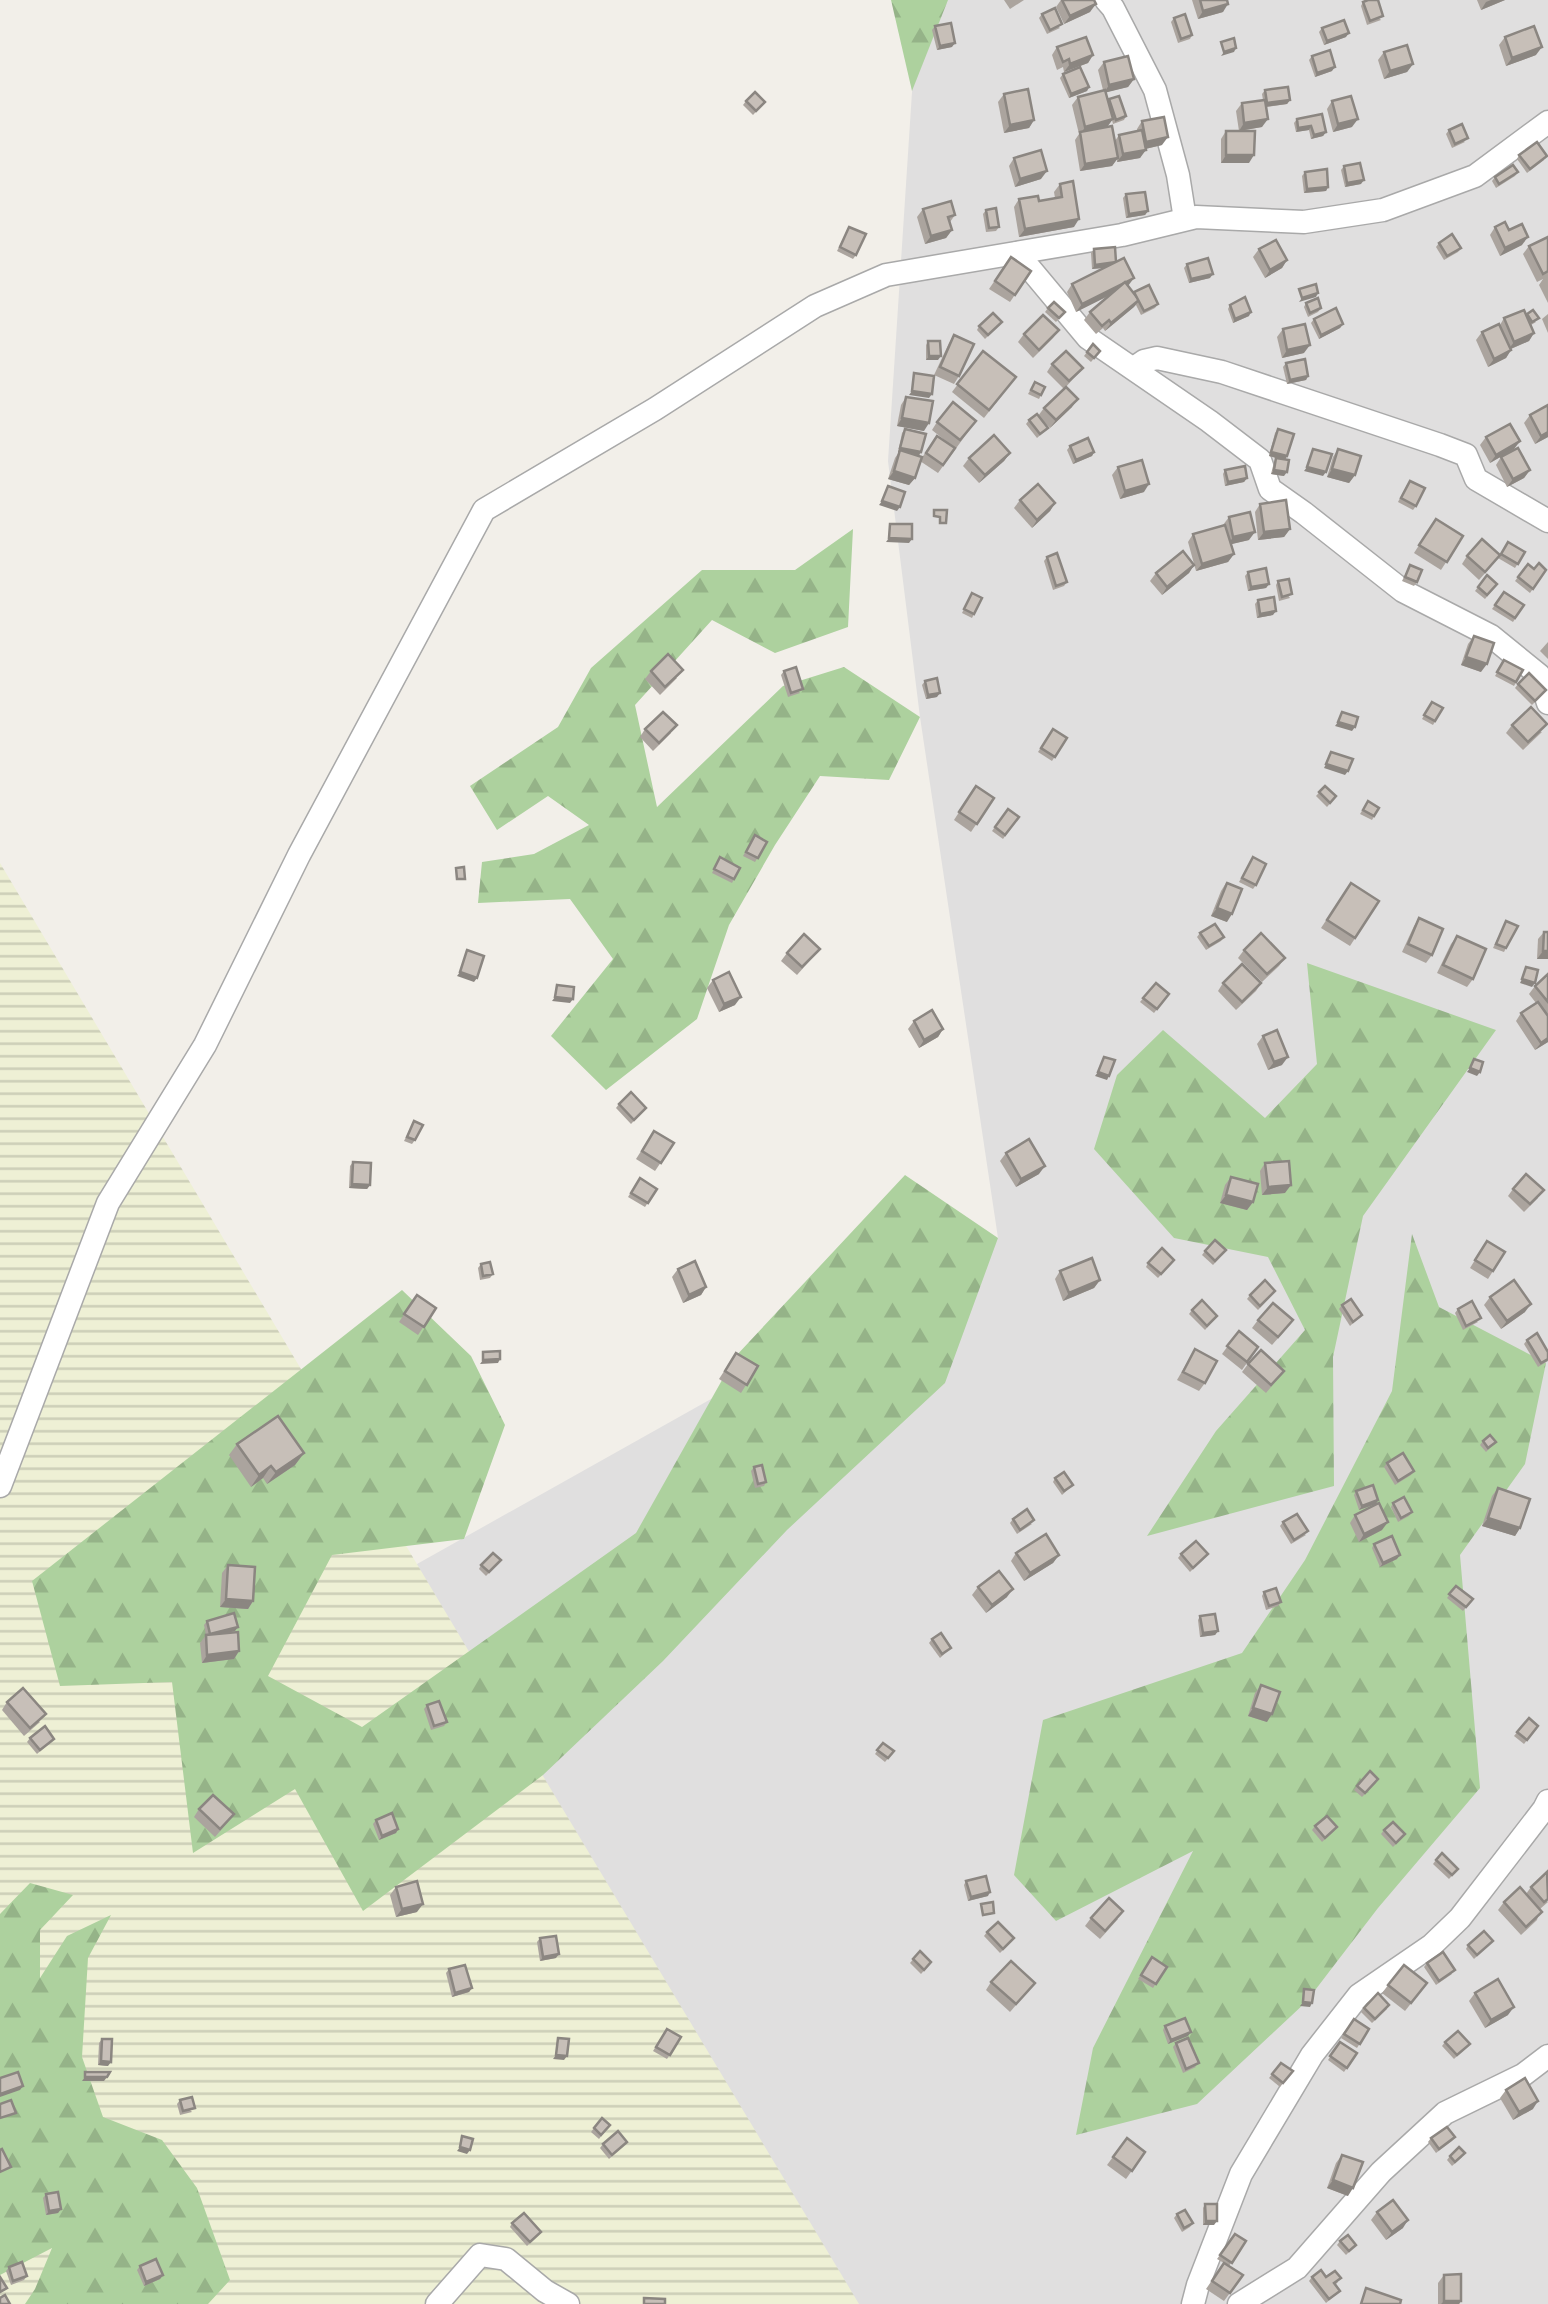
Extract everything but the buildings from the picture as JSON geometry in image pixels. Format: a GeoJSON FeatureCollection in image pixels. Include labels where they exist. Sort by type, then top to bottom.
{"type":"FeatureCollection","features":[{"type":"Feature","properties":{"kind":"street"},"geometry":{"type":"LineString","coordinates":[[1106,0],[1155,90],[1178,174],[1185,220]]}},
{"type":"Feature","properties":{"kind":"street"},"geometry":{"type":"LineString","coordinates":[[0,1486],[108,1202],[204,1045],[298,855],[484,510],[655,409],[815,306],[886,275],[1122,235],[1196,217],[1304,222],[1383,210],[1475,176],[1548,122]]}},
{"type":"Feature","properties":{"kind":"street"},"geometry":{"type":"LineString","coordinates":[[1017,254],[1088,338],[1260,460],[1270,489],[1403,591],[1492,636],[1540,675],[1548,704]]}},
{"type":"Feature","properties":{"kind":"street"},"geometry":{"type":"LineString","coordinates":[[1134,368],[1157,358],[1222,372],[1440,445],[1466,455],[1476,479],[1548,520]]}},
{"type":"Feature","properties":{"kind":"street"},"geometry":{"type":"LineString","coordinates":[[1193,2304],[1242,2174],[1312,2054],[1359,1995],[1432,1944],[1460,1918],[1548,1801]]}},
{"type":"Feature","properties":{"kind":"street"},"geometry":{"type":"LineString","coordinates":[[1238,2304],[1297,2268],[1381,2172],[1445,2113],[1522,2075],[1548,2056]]}},
{"type":"Feature","properties":{"kind":"street"},"geometry":{"type":"LineString","coordinates":[[437,2304],[480,2255],[506,2259],[544,2291],[568,2304]]}},
{"type":"Feature","properties":{"kind":"shaded area"},"geometry":{"type":"Polygon","coordinates":[[[918,0],[1548,0],[1548,2304],[0,2304],[0,1798],[998,1238],[920,717],[888,461],[918,0]]]}},
{"type":"Feature","properties":{"kind":"green space"},"geometry":{"type":"Polygon","coordinates":[[[891,0],[948,0],[912,91],[891,0]]]}},
{"type":"Feature","properties":{"kind":"green space"},"geometry":{"type":"Polygon","coordinates":[[[853,529],[848,627],[775,653],[712,620],[635,705],[657,807],[783,686],[844,667],[920,717],[889,780],[820,776],[729,925],[697,1019],[606,1090],[551,1036],[613,959],[570,899],[478,903],[482,862],[534,854],[589,825],[548,796],[497,830],[470,786],[558,727],[591,668],[702,570],[795,570],[853,529]]]}},
{"type":"Feature","properties":{"kind":"green space"},"geometry":{"type":"Polygon","coordinates":[[[0,863],[543,1776],[859,2304],[0,2304],[0,863]]]}},
{"type":"Feature","properties":{"kind":"green space"},"geometry":{"type":"Polygon","coordinates":[[[1307,963],[1496,1030],[1363,1216],[1333,1357],[1334,1486],[1147,1536],[1216,1431],[1305,1330],[1268,1257],[1174,1238],[1094,1149],[1117,1075],[1163,1030],[1265,1118],[1317,1064],[1307,963]]]}},
{"type":"Feature","properties":{"kind":"green space"},"geometry":{"type":"Polygon","coordinates":[[[905,1175],[998,1238],[945,1383],[787,1530],[663,1661],[543,1775],[363,1911],[295,1789],[193,1853],[172,1682],[60,1686],[32,1581],[402,1290],[471,1356],[505,1425],[464,1539],[332,1555],[268,1676],[362,1727],[636,1533],[735,1357],[905,1175]]]}},
{"type":"Feature","properties":{"kind":"green space"},"geometry":{"type":"Polygon","coordinates":[[[1412,1234],[1439,1307],[1546,1363],[1525,1464],[1460,1555],[1480,1788],[1378,1908],[1306,2002],[1197,2104],[1076,2135],[1093,2048],[1193,1851],[1056,1921],[1014,1875],[1043,1720],[1242,1653],[1305,1560],[1392,1391],[1412,1234]]]}},
{"type":"Feature","properties":{"kind":"green space"},"geometry":{"type":"Polygon","coordinates":[[[30,1883],[73,1895],[40,1930],[40,1978],[67,1936],[111,1915],[88,1958],[82,2057],[103,2117],[162,2140],[197,2188],[230,2280],[208,2304],[25,2304],[52,2248],[0,2275],[0,1914],[30,1883]]]}}]}
